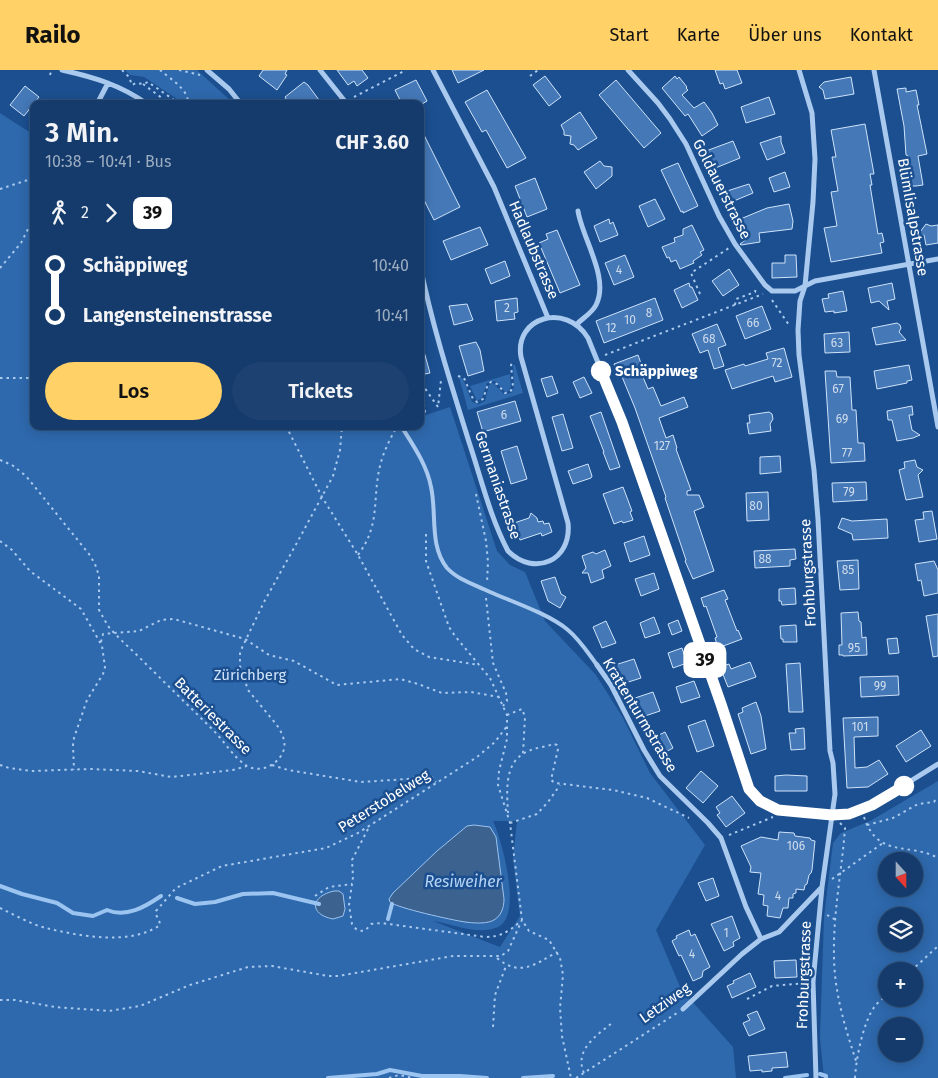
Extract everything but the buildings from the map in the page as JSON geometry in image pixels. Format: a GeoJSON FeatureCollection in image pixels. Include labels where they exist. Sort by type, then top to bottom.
{"type":"FeatureCollection","features":[{"type":"Feature","properties":{"kind":"street"},"geometry":{"type":"LineString","coordinates":[[62,70],[81,72],[128,91],[141,100]]}},
{"type":"Feature","properties":{"kind":"street"},"geometry":{"type":"LineString","coordinates":[[320,70],[344,100]]}},
{"type":"Feature","properties":{"kind":"street","name":"Hadlaubstrasse"},"geometry":{"type":"LineString","coordinates":[[432,70],[494,187],[548,318],[558,317],[577,324]]}},
{"type":"Feature","properties":{"kind":"street","name":"Goldauerstrasse"},"geometry":{"type":"LineString","coordinates":[[628,70],[658,103],[686,144],[719,216],[735,244],[759,277],[772,291],[795,291],[805,286]]}},
{"type":"Feature","properties":{"kind":"street","name":"Frohburgstrasse"},"geometry":{"type":"LineString","coordinates":[[799,70],[812,113],[815,149],[813,202],[805,286],[800,301],[799,355],[814,470],[830,751],[833,763],[835,794],[828,833],[813,982],[816,1078]]}},
{"type":"Feature","properties":{"kind":"street","name":"Blümlisalpstrasse"},"geometry":{"type":"LineString","coordinates":[[874,70],[938,427]]}},
{"type":"Feature","properties":{"kind":"street"},"geometry":{"type":"LineString","coordinates":[[208,71],[229,89],[238,100]]}},
{"type":"Feature","properties":{"kind":"street"},"geometry":{"type":"LineString","coordinates":[[99,100],[108,83]]}},
{"type":"Feature","properties":{"kind":"street"},"geometry":{"type":"LineString","coordinates":[[578,211],[580,224],[599,276],[599,289],[595,306],[577,324],[588,338],[622,422],[749,789],[760,801],[778,810],[832,815],[849,814],[872,805],[938,764]]}},
{"type":"Feature","properties":{"kind":"street"},"geometry":{"type":"LineString","coordinates":[[805,286],[815,281],[938,259]]}},
{"type":"Feature","properties":{"kind":"street","name":"Germaniastrasse"},"geometry":{"type":"LineString","coordinates":[[424,286],[449,377],[503,541],[516,559],[536,564],[548,562],[559,555],[567,543],[569,532],[520,352],[522,340],[529,329],[537,322],[548,318]]}},
{"type":"Feature","properties":{"kind":"street","name":"Krattenturmstrasse"},"geometry":{"type":"LineString","coordinates":[[597,665],[611,685],[644,750],[660,776],[721,838],[746,907],[761,939]]}},
{"type":"Feature","properties":{"kind":"street"},"geometry":{"type":"LineString","coordinates":[[761,939],[779,932],[822,887]]}},
{"type":"Feature","properties":{"kind":"street","name":"Letziweg"},"geometry":{"type":"LineString","coordinates":[[683,1009],[742,954],[761,939]]}},
{"type":"Feature","properties":{"kind":"lane","name":"Krattenturmstrasse"},"geometry":{"type":"LineString","coordinates":[[403,430],[419,455],[429,480],[436,539],[443,562],[458,577],[540,614],[567,629],[581,642],[597,665]]}},
{"type":"Feature","properties":{"kind":"path"},"geometry":{"type":"LineString","coordinates":[[122,70],[129,77],[132,85],[148,82],[174,100]]}},
{"type":"Feature","properties":{"kind":"path"},"geometry":{"type":"LineString","coordinates":[[160,70],[186,92],[188,100]]}},
{"type":"Feature","properties":{"kind":"path"},"geometry":{"type":"LineString","coordinates":[[179,70],[199,75],[208,71]]}},
{"type":"Feature","properties":{"kind":"path"},"geometry":{"type":"LineString","coordinates":[[351,98],[406,70]]}},
{"type":"Feature","properties":{"kind":"path"},"geometry":{"type":"LineString","coordinates":[[530,76],[538,70]]}},
{"type":"Feature","properties":{"kind":"path"},"geometry":{"type":"LineString","coordinates":[[143,84],[165,100]]}},
{"type":"Feature","properties":{"kind":"path"},"geometry":{"type":"LineString","coordinates":[[0,189],[30,179]]}},
{"type":"Feature","properties":{"kind":"path"},"geometry":{"type":"LineString","coordinates":[[0,268],[21,243],[30,225]]}},
{"type":"Feature","properties":{"kind":"path"},"geometry":{"type":"LineString","coordinates":[[700,294],[691,273],[735,244]]}},
{"type":"Feature","properties":{"kind":"path"},"geometry":{"type":"LineString","coordinates":[[735,305],[736,299],[755,292],[756,288],[752,281]]}},
{"type":"Feature","properties":{"kind":"path"},"geometry":{"type":"LineString","coordinates":[[602,356],[735,305],[767,295],[791,328]]}},
{"type":"Feature","properties":{"kind":"path"},"geometry":{"type":"LineString","coordinates":[[455,375],[464,378],[473,399],[477,402],[484,399],[488,384],[491,382],[496,384],[505,393],[510,392],[513,387],[511,365],[515,361]]}},
{"type":"Feature","properties":{"kind":"path"},"geometry":{"type":"LineString","coordinates":[[0,378],[30,378]]}},
{"type":"Feature","properties":{"kind":"path"},"geometry":{"type":"LineString","coordinates":[[424,387],[438,407],[440,383],[445,378]]}},
{"type":"Feature","properties":{"kind":"path"},"geometry":{"type":"LineString","coordinates":[[288,430],[322,496],[408,643],[429,657],[479,665]]}},
{"type":"Feature","properties":{"kind":"path"},"geometry":{"type":"LineString","coordinates":[[342,430],[338,463],[245,639],[240,652],[240,666],[243,678],[248,690],[276,724],[282,736],[284,749],[272,764],[296,772],[361,782],[408,779],[428,774],[436,783]]}},
{"type":"Feature","properties":{"kind":"path"},"geometry":{"type":"LineString","coordinates":[[358,555],[372,529],[376,512],[377,481],[380,464],[395,430]]}},
{"type":"Feature","properties":{"kind":"path","name":"Batteriestrasse"},"geometry":{"type":"LineString","coordinates":[[0,460],[26,476],[92,559],[99,576],[99,610],[114,633],[247,766],[259,769],[272,764]]}},
{"type":"Feature","properties":{"kind":"path"},"geometry":{"type":"LineString","coordinates":[[477,487],[475,496],[486,541],[488,562],[486,601],[493,663],[506,694],[507,701],[503,706]]}},
{"type":"Feature","properties":{"kind":"path"},"geometry":{"type":"LineString","coordinates":[[427,530],[425,545],[426,561],[432,582],[442,604],[446,622],[455,636],[490,678],[506,715],[507,739],[498,779],[501,796],[510,823],[522,920],[529,931],[549,940],[562,964],[560,1008],[562,1036],[571,1078]]}},
{"type":"Feature","properties":{"kind":"path"},"geometry":{"type":"LineString","coordinates":[[0,541],[12,550],[30,571],[81,610],[101,642],[104,651],[105,667],[103,674],[88,700],[74,738],[74,770]]}},
{"type":"Feature","properties":{"kind":"path"},"geometry":{"type":"LineString","coordinates":[[101,642],[104,634],[139,630],[161,620],[169,619],[198,625],[218,633],[245,639],[269,654],[303,666],[337,686],[400,679],[442,694],[471,692],[499,697]]}},
{"type":"Feature","properties":{"kind":"path"},"geometry":{"type":"LineString","coordinates":[[506,715],[522,709],[525,717],[523,754]]}},
{"type":"Feature","properties":{"kind":"path","name":"Peterstobelweg"},"geometry":{"type":"LineString","coordinates":[[0,908],[46,928],[79,935],[115,937],[137,935],[160,926],[160,921],[155,914],[156,911],[176,888],[222,866],[326,848],[369,827],[488,748],[507,726]]}},
{"type":"Feature","properties":{"kind":"path"},"geometry":{"type":"LineString","coordinates":[[508,816],[508,778],[512,767],[523,754],[554,744],[557,745],[558,749],[551,780],[560,785],[572,784],[613,790],[654,801],[694,820],[708,823]]}},
{"type":"Feature","properties":{"kind":"path"},"geometry":{"type":"LineString","coordinates":[[0,765],[32,771],[138,771],[172,777],[233,770],[247,766]]}},
{"type":"Feature","properties":{"kind":"path"},"geometry":{"type":"LineString","coordinates":[[510,823],[537,814],[560,785]]}},
{"type":"Feature","properties":{"kind":"path"},"geometry":{"type":"LineString","coordinates":[[868,825],[893,818],[918,804],[934,802],[937,797]]}},
{"type":"Feature","properties":{"kind":"path"},"geometry":{"type":"LineString","coordinates":[[721,838],[773,817]]}},
{"type":"Feature","properties":{"kind":"path"},"geometry":{"type":"LineString","coordinates":[[865,820],[870,832],[883,843],[898,848],[927,853],[938,858]]}},
{"type":"Feature","properties":{"kind":"path"},"geometry":{"type":"LineString","coordinates":[[369,827],[352,860],[352,884],[349,905],[352,924],[356,930],[366,930],[371,924],[381,923],[496,937],[507,933],[522,920]]}},
{"type":"Feature","properties":{"kind":"path"},"geometry":{"type":"LineString","coordinates":[[845,828],[834,957],[836,982],[843,1019],[856,1061]]}},
{"type":"Feature","properties":{"kind":"path"},"geometry":{"type":"LineString","coordinates":[[841,872],[883,843]]}},
{"type":"Feature","properties":{"kind":"path"},"geometry":{"type":"LineString","coordinates":[[315,896],[329,887],[352,884]]}},
{"type":"Feature","properties":{"kind":"path"},"geometry":{"type":"LineString","coordinates":[[824,913],[836,920]]}},
{"type":"Feature","properties":{"kind":"path"},"geometry":{"type":"LineString","coordinates":[[0,1000],[15,1000],[55,1008],[109,1011],[140,1006],[198,982],[248,966],[279,966],[328,976],[338,976],[453,956],[496,957],[506,954],[522,920]]}},
{"type":"Feature","properties":{"kind":"path"},"geometry":{"type":"LineString","coordinates":[[921,962],[938,946]]}},
{"type":"Feature","properties":{"kind":"path"},"geometry":{"type":"LineString","coordinates":[[496,957],[506,966],[517,969],[535,964],[557,952]]}},
{"type":"Feature","properties":{"kind":"path"},"geometry":{"type":"LineString","coordinates":[[492,1027],[495,995],[506,966]]}},
{"type":"Feature","properties":{"kind":"path"},"geometry":{"type":"LineString","coordinates":[[747,999],[772,986],[813,982]]}},
{"type":"Feature","properties":{"kind":"path"},"geometry":{"type":"LineString","coordinates":[[855,1078],[856,1061],[864,1031],[874,1007],[878,1003]]}},
{"type":"Feature","properties":{"kind":"path","name":"Letziweg"},"geometry":{"type":"LineString","coordinates":[[576,1078],[683,1009]]}},
{"type":"Feature","properties":{"kind":"path"},"geometry":{"type":"LineString","coordinates":[[584,1072],[580,1062],[582,1054],[594,1038],[612,1023]]}},
{"type":"Feature","properties":{"kind":"path"},"geometry":{"type":"LineString","coordinates":[[389,1078],[399,1075],[413,1078]]}},
{"type":"Feature","properties":{"kind":"green space"},"geometry":{"type":"Polygon","coordinates":[[[125,70],[197,70],[230,100],[178,100],[144,77],[130,75],[125,70]]]}},
{"type":"Feature","properties":{"kind":"green space","name":"Zürichberg"},"geometry":{"type":"Polygon","coordinates":[[[0,113],[30,132],[30,430],[424,430],[424,416],[450,407],[497,551],[510,565],[525,572],[545,621],[596,675],[623,718],[650,773],[705,845],[656,930],[681,989],[733,1047],[736,1078],[0,1078],[0,113]],[[493,821],[505,860],[510,894],[509,908],[505,920],[498,927],[474,930],[433,921],[500,947],[520,916],[513,859],[517,821],[493,821]]]}},
{"type":"Feature","properties":{"kind":"green space"},"geometry":{"type":"Polygon","coordinates":[[[513,365],[515,365],[523,393],[468,410],[459,377],[463,379],[472,402],[479,404],[485,401],[489,385],[493,383],[504,394],[511,393],[514,387],[513,365]]]}},
{"type":"Feature","properties":{"kind":"green space"},"geometry":{"type":"Polygon","coordinates":[[[510,374],[511,386],[509,391],[505,392],[495,381],[487,383],[482,398],[477,401],[470,386],[510,374]]]}},
{"type":"Feature","properties":{"kind":"green space"},"geometry":{"type":"Polygon","coordinates":[[[938,781],[938,1078],[824,1078],[820,1038],[824,917],[833,843],[841,833],[870,821],[938,781]]]}},
{"type":"Feature","properties":{"kind":"water","name":"Resiweiher"},"geometry":{"type":"Polygon","coordinates":[[[467,826],[490,827],[496,837],[504,899],[503,909],[498,917],[486,923],[465,922],[413,910],[390,902],[389,899],[393,893],[437,851],[467,826]]]}},
{"type":"Feature","properties":{"kind":"water"},"geometry":{"type":"Polygon","coordinates":[[[339,891],[343,894],[345,909],[343,916],[333,919],[319,913],[316,905],[317,901],[326,893],[339,891]]]}},
{"type":"Feature","properties":{"kind":"waterway"},"geometry":{"type":"LineString","coordinates":[[0,886],[57,903],[73,913],[93,916],[107,910],[121,913],[135,910],[161,896]]}},
{"type":"Feature","properties":{"kind":"waterway"},"geometry":{"type":"LineString","coordinates":[[177,898],[195,904],[215,902],[243,894],[273,893],[319,904]]}},
{"type":"Feature","properties":{"kind":"waterway"},"geometry":{"type":"LineString","coordinates":[[388,919],[392,904]]}},
{"type":"Feature","properties":{"kind":"waterway"},"geometry":{"type":"LineString","coordinates":[[328,1078],[377,1074],[390,1070],[422,1076],[487,1078]]}},
{"type":"Feature","properties":{"kind":"waterway"},"geometry":{"type":"LineString","coordinates":[[820,1074],[826,1076],[826,1078]]}},
{"type":"Feature","properties":{"kind":"waterway"},"geometry":{"type":"LineString","coordinates":[[785,1078],[807,1075]]}},
{"type":"Feature","properties":{"kind":"waterway"},"geometry":{"type":"LineString","coordinates":[[523,1078],[553,1076]]}},
{"type":"Feature","properties":{"kind":"bus line","name":"39"},"geometry":{"type":"LineString","coordinates":[[601,371],[622,422],[749,789],[760,801],[778,810],[832,815],[849,814],[872,805],[904,786]]}},
{"type":"Feature","properties":{"kind":"place","name":"Schäppiweg"},"geometry":{"type":"Point","coordinates":[601,371]}}]}
